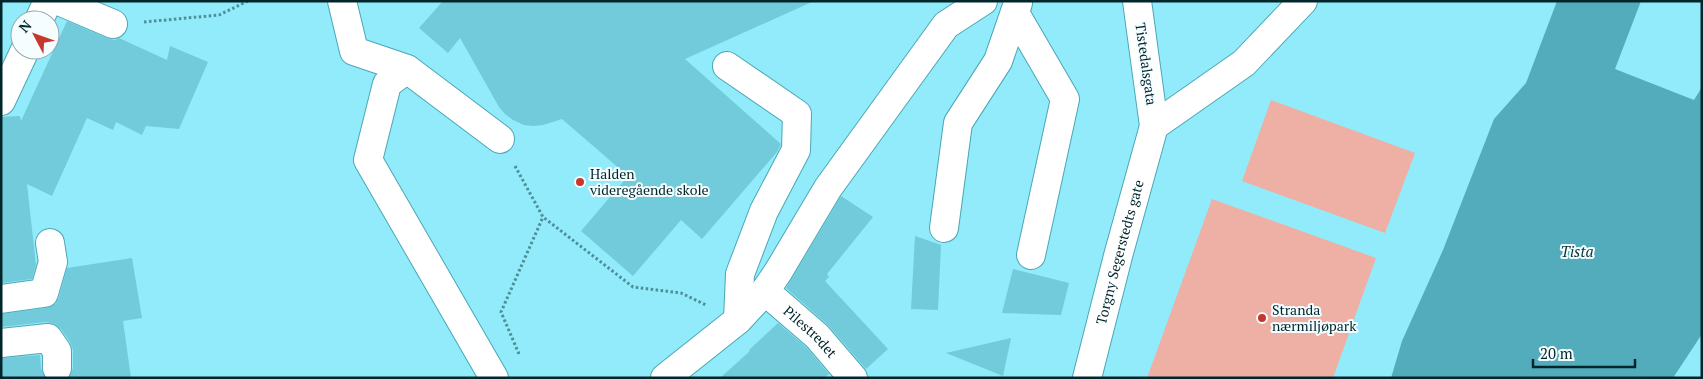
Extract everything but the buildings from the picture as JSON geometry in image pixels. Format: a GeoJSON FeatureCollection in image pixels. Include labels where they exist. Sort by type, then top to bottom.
{"type":"FeatureCollection","features":[{"type":"Feature","properties":{"kind":"street"},"geometry":{"type":"LineString","coordinates":[[59,1],[113,24]]}},
{"type":"Feature","properties":{"kind":"street"},"geometry":{"type":"LineString","coordinates":[[342,1],[354,51],[407,69],[500,139]]}},
{"type":"Feature","properties":{"kind":"street"},"geometry":{"type":"LineString","coordinates":[[665,378],[738,320],[771,282],[828,188],[946,25],[983,1]]}},
{"type":"Feature","properties":{"kind":"street","name":"Tistedalsgata"},"geometry":{"type":"LineString","coordinates":[[1137,1],[1154,126]]}},
{"type":"Feature","properties":{"kind":"street"},"geometry":{"type":"LineString","coordinates":[[1154,126],[1244,63],[1302,1]]}},
{"type":"Feature","properties":{"kind":"street"},"geometry":{"type":"LineString","coordinates":[[944,228],[958,123],[998,62],[1017,7]]}},
{"type":"Feature","properties":{"kind":"street"},"geometry":{"type":"LineString","coordinates":[[1017,7],[1065,99],[1031,255]]}},
{"type":"Feature","properties":{"kind":"street"},"geometry":{"type":"LineString","coordinates":[[1,100],[20,60]]}},
{"type":"Feature","properties":{"kind":"street"},"geometry":{"type":"LineString","coordinates":[[726,66],[797,114],[796,150],[764,211],[740,274],[738,320]]}},
{"type":"Feature","properties":{"kind":"street"},"geometry":{"type":"LineString","coordinates":[[407,69],[387,84],[368,160],[494,378]]}},
{"type":"Feature","properties":{"kind":"street","name":"Torgny Segerstedts gate"},"geometry":{"type":"LineString","coordinates":[[1087,378],[1154,126]]}},
{"type":"Feature","properties":{"kind":"street"},"geometry":{"type":"LineString","coordinates":[[1,299],[44,293],[53,262],[50,243]]}},
{"type":"Feature","properties":{"kind":"street","name":"Pilestredet"},"geometry":{"type":"LineString","coordinates":[[771,282],[853,378]]}},
{"type":"Feature","properties":{"kind":"street"},"geometry":{"type":"LineString","coordinates":[[1,344],[48,338],[57,351],[57,368]]}},
{"type":"Feature","properties":{"kind":"path"},"geometry":{"type":"LineString","coordinates":[[113,24],[219,15],[248,1]]}},
{"type":"Feature","properties":{"kind":"path"},"geometry":{"type":"LineString","coordinates":[[500,139],[543,217],[633,287],[681,293],[738,320]]}},
{"type":"Feature","properties":{"kind":"path"},"geometry":{"type":"LineString","coordinates":[[520,355],[501,312],[543,217]]}},
{"type":"Feature","properties":{"kind":"shaded area"},"geometry":{"type":"Polygon","coordinates":[[[1271,100],[1415,153],[1385,233],[1242,181],[1271,100]]]}},
{"type":"Feature","properties":{"kind":"shaded area","name":"Stranda nærmiljøpark"},"geometry":{"type":"Polygon","coordinates":[[[1212,199],[1376,258],[1333,378],[1147,378],[1212,199]]]}},
{"type":"Feature","properties":{"kind":"water","name":"Tista"},"geometry":{"type":"Polygon","coordinates":[[[1557,1],[1641,1],[1615,69],[1694,100],[1702,87],[1702,334],[1673,378],[1391,378],[1402,341],[1443,250],[1494,119],[1526,83],[1557,1]]]}},
{"type":"Feature","properties":{"kind":"place","name":"Halden videregående skole"},"geometry":{"type":"Point","coordinates":[580,182]}},
{"type":"Feature","properties":{"kind":"place","name":"Stranda nærmiljøpark"},"geometry":{"type":"Point","coordinates":[1262,318]}}]}
